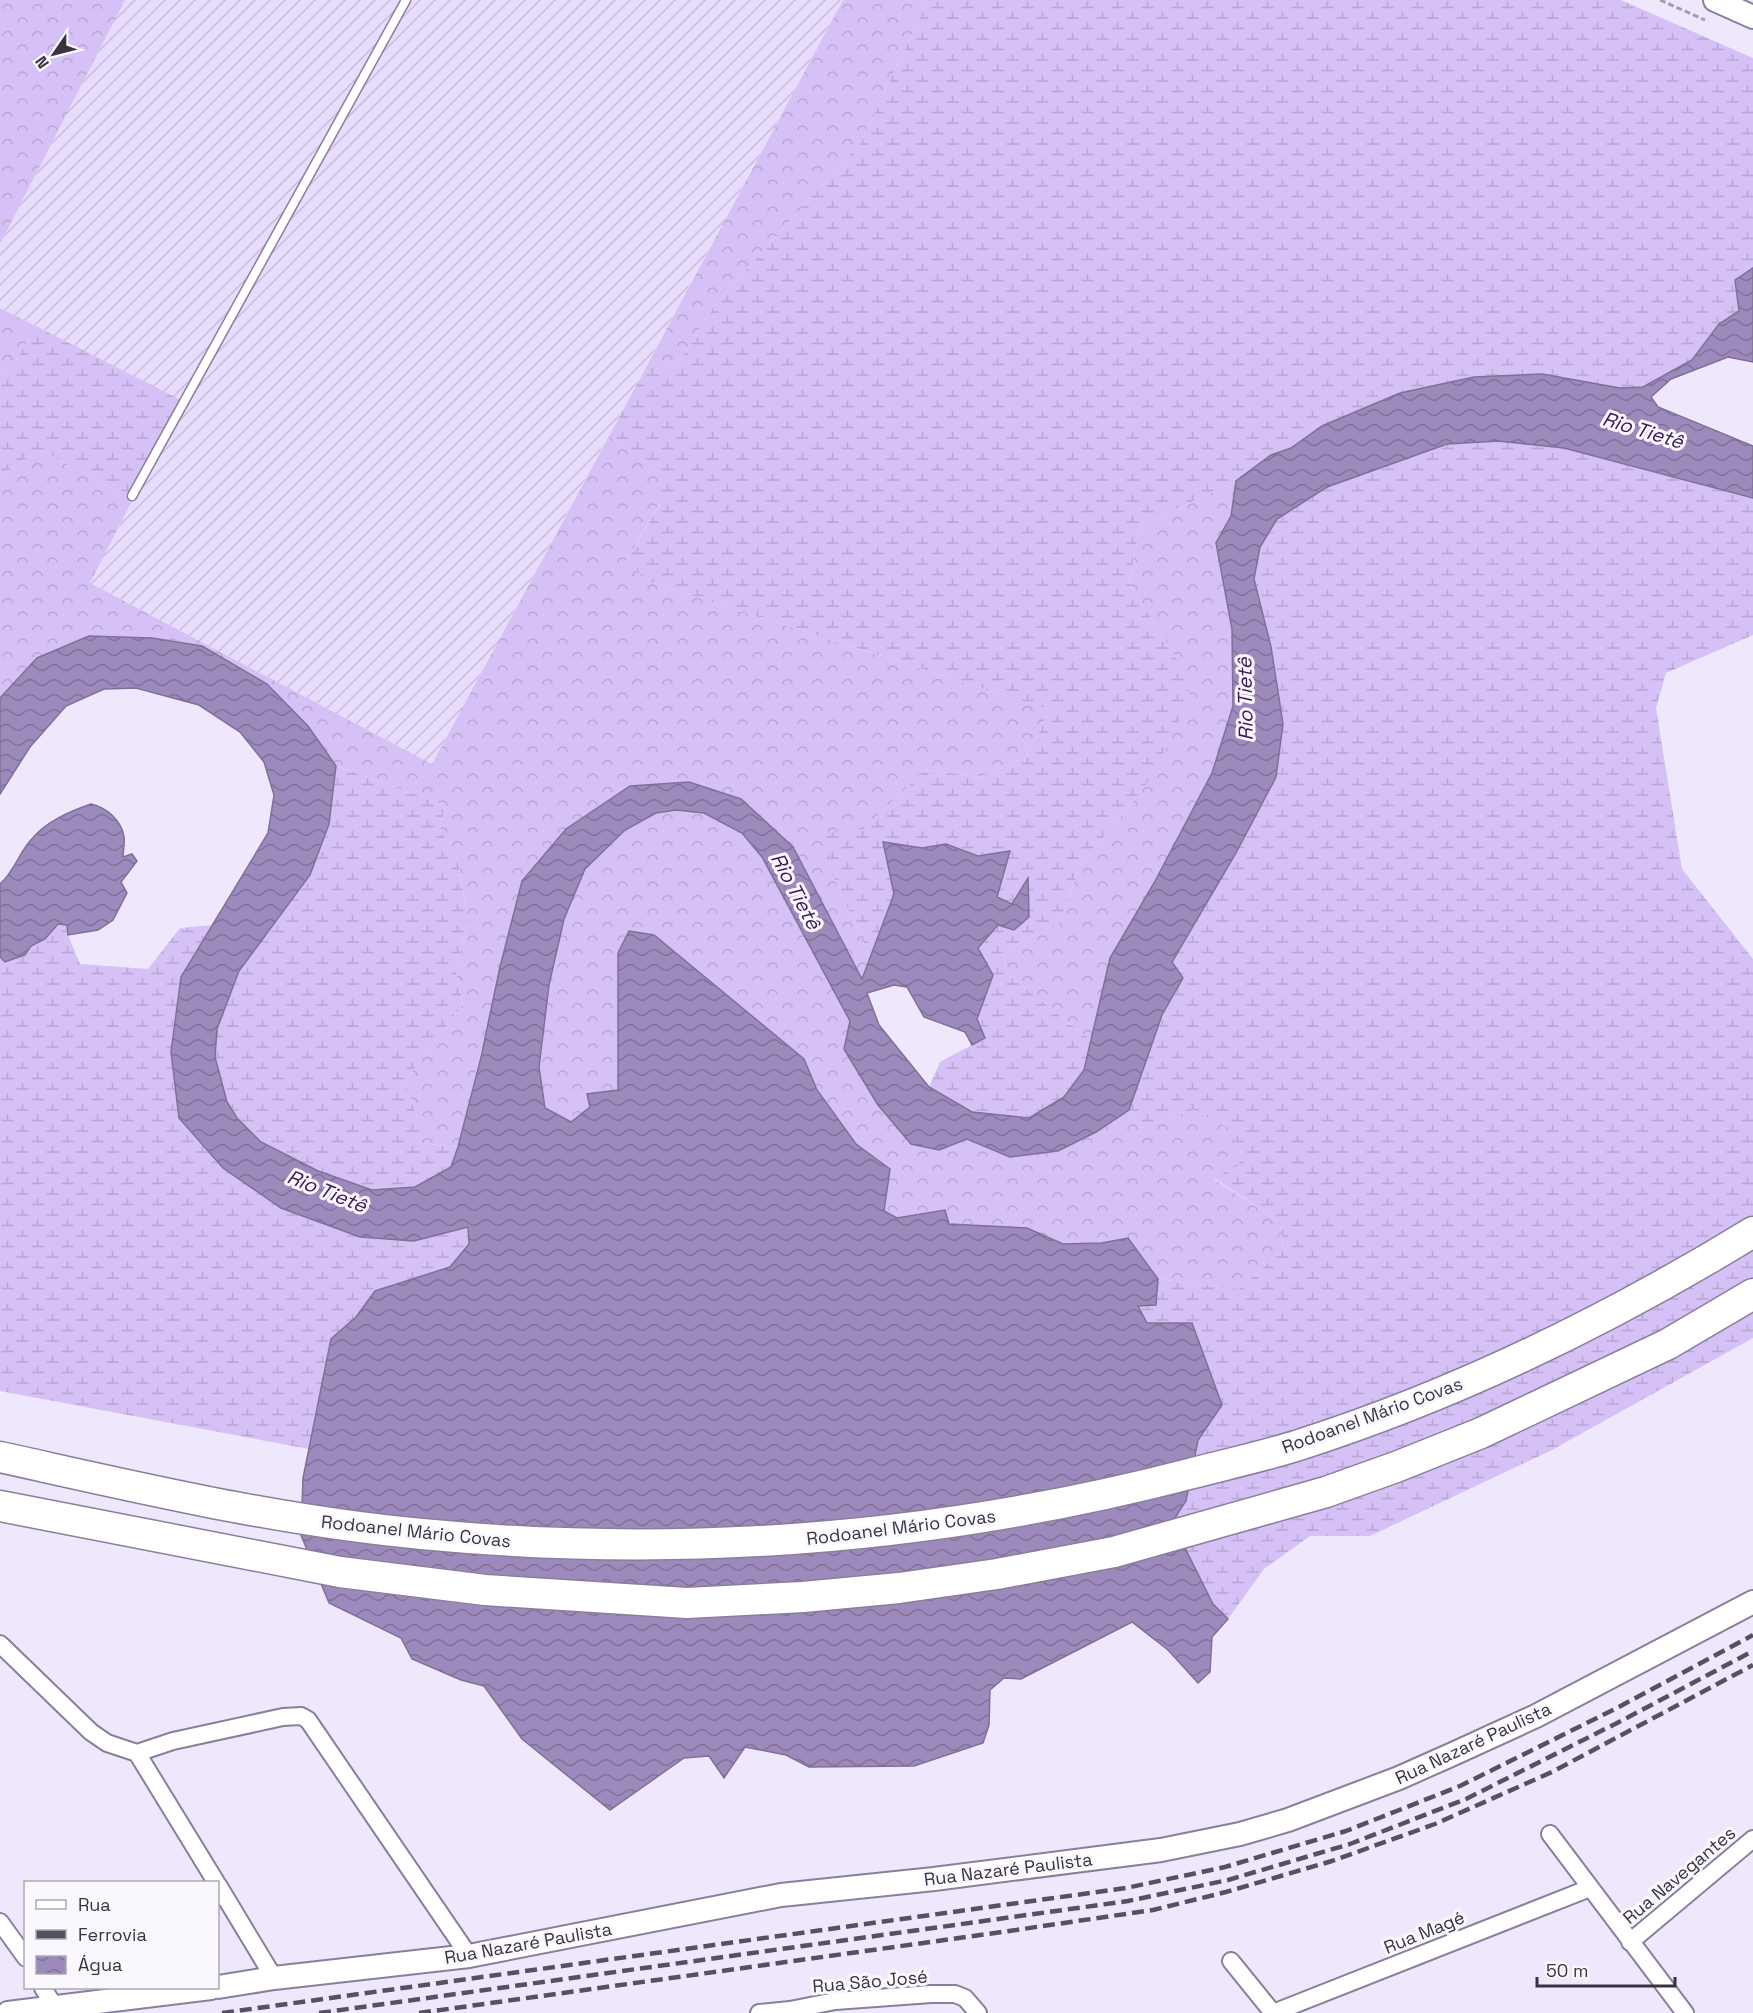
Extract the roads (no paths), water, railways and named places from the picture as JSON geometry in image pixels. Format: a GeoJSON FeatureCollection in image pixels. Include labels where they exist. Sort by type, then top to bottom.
{"type":"FeatureCollection","features":[{"type":"Feature","properties":{"kind":"highway","name":"Rodoanel Mário Covas"},"geometry":{"type":"LineString","coordinates":[[0,1457],[286,1518],[474,1539],[586,1544],[699,1545],[804,1539],[899,1530],[1014,1513],[1121,1492],[1297,1445],[1372,1419],[1541,1348],[1712,1257],[1753,1232]]}},
{"type":"Feature","properties":{"kind":"highway"},"geometry":{"type":"LineString","coordinates":[[0,1506],[340,1572],[485,1590],[687,1603],[803,1597],[899,1588],[998,1574],[1114,1552],[1326,1492],[1482,1433],[1668,1344],[1753,1294]]}},
{"type":"Feature","properties":{"kind":"main road"},"geometry":{"type":"LineString","coordinates":[[1715,0],[1753,16]]}},
{"type":"Feature","properties":{"kind":"main road","name":"Rua Nazaré Paulista"},"geometry":{"type":"LineString","coordinates":[[219,1987],[274,1978],[469,1956],[780,1895],[933,1879],[1161,1850],[1240,1834],[1288,1820],[1359,1794],[1484,1740],[1536,1716],[1753,1602]]}},
{"type":"Feature","properties":{"kind":"main road"},"geometry":{"type":"LineString","coordinates":[[8,2013],[203,1989]]}},
{"type":"Feature","properties":{"kind":"street"},"geometry":{"type":"LineString","coordinates":[[0,1644],[91,1732],[107,1743],[137,1753],[173,1741],[283,1717],[301,1716],[308,1720],[469,1956]]}},
{"type":"Feature","properties":{"kind":"street"},"geometry":{"type":"LineString","coordinates":[[137,1753],[215,1881]]}},
{"type":"Feature","properties":{"kind":"street"},"geometry":{"type":"LineString","coordinates":[[1550,1834],[1685,2013]]}},
{"type":"Feature","properties":{"kind":"street","name":"Rua Navegantes"},"geometry":{"type":"LineString","coordinates":[[1630,1942],[1753,1839]]}},
{"type":"Feature","properties":{"kind":"street"},"geometry":{"type":"LineString","coordinates":[[219,1887],[274,1978]]}},
{"type":"Feature","properties":{"kind":"street","name":"Rua Magé"},"geometry":{"type":"LineString","coordinates":[[1273,2013],[1590,1888]]}},
{"type":"Feature","properties":{"kind":"street"},"geometry":{"type":"LineString","coordinates":[[0,1922],[24,1955]]}},
{"type":"Feature","properties":{"kind":"street"},"geometry":{"type":"LineString","coordinates":[[1231,1961],[1273,2013]]}},
{"type":"Feature","properties":{"kind":"street"},"geometry":{"type":"LineString","coordinates":[[44,1989],[55,2007]]}},
{"type":"Feature","properties":{"kind":"street","name":"Rua São José"},"geometry":{"type":"LineString","coordinates":[[759,2013],[791,2011],[835,2001],[947,1994],[965,1998],[978,2013]]}},
{"type":"Feature","properties":{"kind":"lane"},"geometry":{"type":"LineString","coordinates":[[132,496],[406,0]]}},
{"type":"Feature","properties":{"kind":"water","name":"Rio Tietê"},"geometry":{"type":"Polygon","coordinates":[[[1753,268],[1753,362],[1728,357],[1671,379],[1651,397],[1658,407],[1753,446],[1753,498],[1564,448],[1498,441],[1447,444],[1327,487],[1277,519],[1260,547],[1254,579],[1271,647],[1283,724],[1276,777],[1236,853],[1172,962],[1183,978],[1162,1015],[1129,1110],[1096,1132],[1058,1151],[1010,1157],[967,1139],[939,1150],[911,1144],[878,1105],[844,1049],[850,1021],[762,857],[742,833],[704,813],[676,810],[656,813],[625,830],[585,869],[564,919],[549,985],[539,1067],[545,1108],[571,1122],[590,1107],[587,1094],[618,1090],[618,953],[629,931],[654,935],[804,1059],[817,1090],[856,1144],[890,1169],[884,1211],[897,1218],[945,1210],[949,1224],[1027,1228],[1063,1244],[1102,1243],[1128,1238],[1158,1279],[1156,1305],[1138,1306],[1147,1323],[1192,1323],[1222,1405],[1198,1440],[1186,1501],[1172,1522],[1213,1604],[1228,1619],[1212,1637],[1210,1672],[1198,1683],[1168,1650],[1132,1622],[1021,1679],[1004,1678],[990,1690],[989,1725],[983,1743],[914,1766],[809,1767],[786,1755],[745,1747],[724,1778],[709,1756],[684,1758],[610,1810],[522,1739],[484,1686],[461,1680],[412,1659],[401,1638],[329,1603],[301,1535],[303,1478],[331,1339],[356,1317],[375,1291],[450,1267],[469,1244],[468,1227],[414,1241],[360,1237],[281,1208],[223,1168],[179,1118],[171,1052],[181,977],[268,833],[274,795],[264,762],[240,732],[199,705],[136,688],[104,689],[66,706],[30,747],[0,794],[0,698],[37,658],[89,636],[152,638],[202,646],[267,684],[308,726],[336,766],[329,824],[310,875],[239,971],[217,1029],[215,1057],[227,1102],[237,1118],[261,1142],[318,1171],[372,1190],[415,1187],[451,1167],[481,1057],[500,967],[522,881],[566,829],[630,786],[689,782],[741,799],[793,847],[862,979],[894,894],[883,842],[922,848],[946,844],[978,856],[1010,851],[997,897],[1012,904],[1028,878],[1029,917],[1014,930],[998,925],[978,948],[993,975],[977,1019],[985,1038],[972,1045],[965,1032],[924,1017],[907,987],[894,985],[867,993],[879,1025],[929,1087],[972,1112],[1029,1118],[1064,1097],[1084,1070],[1110,958],[1154,883],[1212,773],[1233,706],[1232,629],[1216,543],[1231,516],[1236,481],[1271,455],[1291,448],[1322,426],[1400,393],[1474,377],[1542,374],[1620,388],[1643,387],[1692,360],[1719,324],[1739,311],[1735,280],[1753,268]]]}},
{"type":"Feature","properties":{"kind":"water"},"geometry":{"type":"Polygon","coordinates":[[[91,804],[108,812],[117,820],[124,837],[123,857],[132,854],[137,861],[121,882],[127,893],[113,920],[98,930],[68,935],[67,925],[58,924],[45,939],[31,946],[25,955],[5,962],[0,957],[0,884],[36,834],[66,814],[91,804]]]}},
{"type":"Feature","properties":{"kind":"railway"},"geometry":{"type":"LineString","coordinates":[[222,2013],[1126,1888],[1225,1867],[1346,1831],[1460,1786],[1615,1709],[1753,1635]]}},
{"type":"Feature","properties":{"kind":"railway"},"geometry":{"type":"LineString","coordinates":[[319,2013],[1128,1901],[1228,1880],[1350,1844],[1466,1799],[1753,1651]]}},
{"type":"Feature","properties":{"kind":"railway"},"geometry":{"type":"LineString","coordinates":[[419,2013],[1153,1910],[1226,1892],[1332,1861],[1435,1824],[1552,1772],[1753,1665]]}}]}
